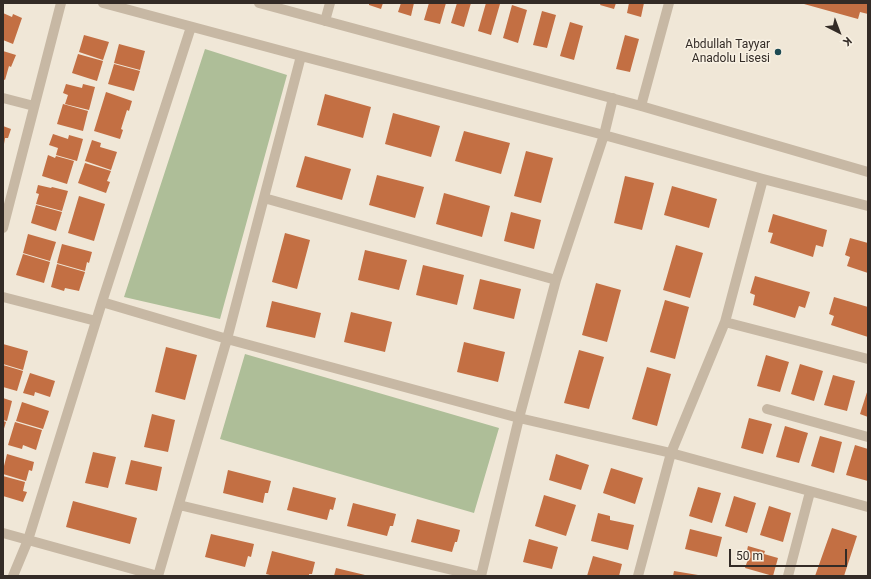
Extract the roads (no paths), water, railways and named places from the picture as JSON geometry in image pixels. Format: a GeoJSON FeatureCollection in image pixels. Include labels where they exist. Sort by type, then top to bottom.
{"type":"FeatureCollection","features":[{"type":"Feature","properties":{"kind":"street"},"geometry":{"type":"LineString","coordinates":[[3,228],[61,3]]}},
{"type":"Feature","properties":{"kind":"street"},"geometry":{"type":"LineString","coordinates":[[103,3],[868,206]]}},
{"type":"Feature","properties":{"kind":"street"},"geometry":{"type":"LineString","coordinates":[[259,3],[613,98],[868,172]]}},
{"type":"Feature","properties":{"kind":"street"},"geometry":{"type":"LineString","coordinates":[[325,21],[330,3]]}},
{"type":"Feature","properties":{"kind":"street"},"geometry":{"type":"LineString","coordinates":[[641,106],[669,3]]}},
{"type":"Feature","properties":{"kind":"street"},"geometry":{"type":"LineString","coordinates":[[14,576],[28,540],[102,302],[191,27]]}},
{"type":"Feature","properties":{"kind":"street"},"geometry":{"type":"LineString","coordinates":[[3,533],[158,576],[227,339],[301,56]]}},
{"type":"Feature","properties":{"kind":"street"},"geometry":{"type":"LineString","coordinates":[[3,98],[34,106]]}},
{"type":"Feature","properties":{"kind":"street"},"geometry":{"type":"LineString","coordinates":[[179,505],[480,576],[519,418],[556,280],[604,135],[613,98]]}},
{"type":"Feature","properties":{"kind":"street"},"geometry":{"type":"LineString","coordinates":[[638,576],[671,453],[725,322],[763,179]]}},
{"type":"Feature","properties":{"kind":"street"},"geometry":{"type":"LineString","coordinates":[[264,198],[556,280]]}},
{"type":"Feature","properties":{"kind":"street"},"geometry":{"type":"LineString","coordinates":[[3,297],[96,321]]}},
{"type":"Feature","properties":{"kind":"street"},"geometry":{"type":"LineString","coordinates":[[102,302],[227,339],[519,418],[671,453],[868,508]]}},
{"type":"Feature","properties":{"kind":"street"},"geometry":{"type":"LineString","coordinates":[[725,322],[868,359]]}},
{"type":"Feature","properties":{"kind":"street"},"geometry":{"type":"LineString","coordinates":[[767,409],[868,437]]}},
{"type":"Feature","properties":{"kind":"street"},"geometry":{"type":"LineString","coordinates":[[788,576],[810,492]]}},
{"type":"Feature","properties":{"kind":"place","name":"Abdullah Tayyar Anadolu Lisesi"},"geometry":{"type":"Point","coordinates":[778,52]}}]}
